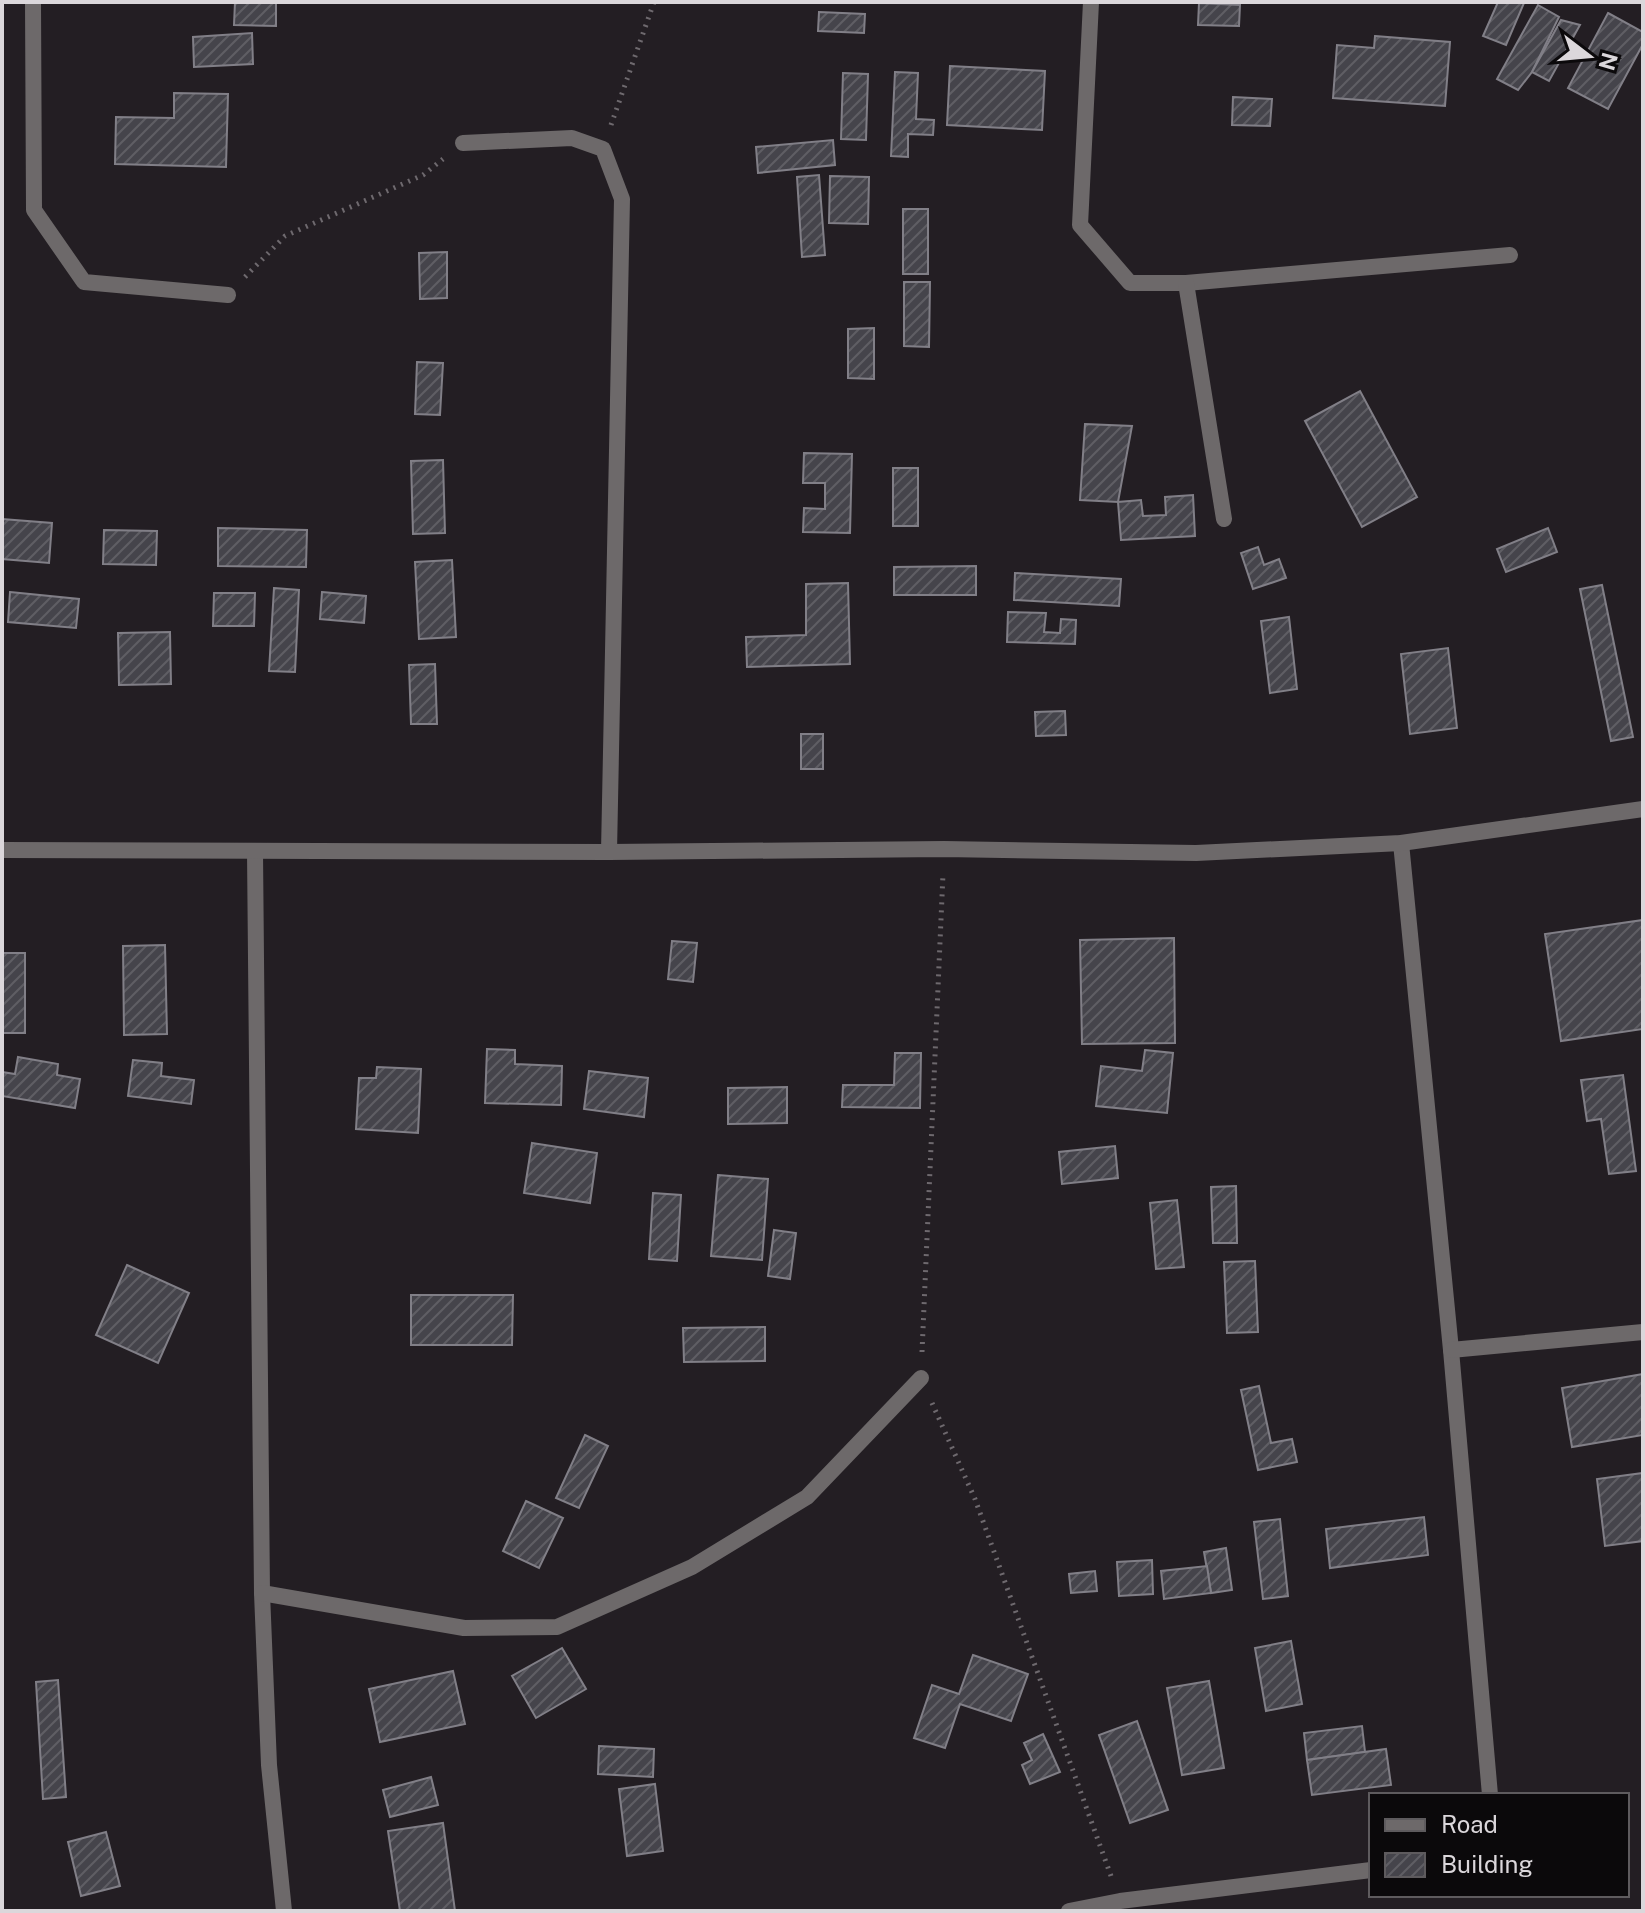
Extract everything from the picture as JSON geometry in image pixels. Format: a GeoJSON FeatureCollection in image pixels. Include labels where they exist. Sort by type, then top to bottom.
{"type":"FeatureCollection","features":[{"type":"Feature","properties":{"kind":"street"},"geometry":{"type":"LineString","coordinates":[[33,2],[34,210],[84,282],[228,295]]}},
{"type":"Feature","properties":{"kind":"street"},"geometry":{"type":"LineString","coordinates":[[1091,2],[1080,225],[1130,283],[1186,283],[1510,255]]}},
{"type":"Feature","properties":{"kind":"street"},"geometry":{"type":"LineString","coordinates":[[463,143],[572,138],[603,149],[622,199],[609,852]]}},
{"type":"Feature","properties":{"kind":"street"},"geometry":{"type":"LineString","coordinates":[[1186,283],[1224,519]]}},
{"type":"Feature","properties":{"kind":"street"},"geometry":{"type":"LineString","coordinates":[[2,850],[609,852],[944,849],[1196,853],[1401,843],[1643,809]]}},
{"type":"Feature","properties":{"kind":"street"},"geometry":{"type":"LineString","coordinates":[[1401,843],[1451,1350],[1490,1793]]}},
{"type":"Feature","properties":{"kind":"street"},"geometry":{"type":"LineString","coordinates":[[255,852],[262,1593],[269,1765],[284,1911]]}},
{"type":"Feature","properties":{"kind":"street"},"geometry":{"type":"LineString","coordinates":[[1451,1350],[1643,1332]]}},
{"type":"Feature","properties":{"kind":"street"},"geometry":{"type":"LineString","coordinates":[[262,1593],[464,1628],[557,1627],[692,1567],[807,1497],[921,1378]]}},
{"type":"Feature","properties":{"kind":"street"},"geometry":{"type":"LineString","coordinates":[[1069,1911],[1120,1901],[1369,1870]]}},
{"type":"Feature","properties":{"kind":"path"},"geometry":{"type":"LineString","coordinates":[[603,149],[654,2]]}},
{"type":"Feature","properties":{"kind":"path"},"geometry":{"type":"LineString","coordinates":[[228,295],[285,236],[423,175],[463,143]]}},
{"type":"Feature","properties":{"kind":"path"},"geometry":{"type":"LineString","coordinates":[[944,849],[921,1378],[975,1499],[1120,1901]]}},
{"type":"Feature","properties":{"kind":"building"},"geometry":{"type":"Polygon","coordinates":[[[235,2],[276,2],[276,26],[234,25],[235,2]]]}},
{"type":"Feature","properties":{"kind":"building"},"geometry":{"type":"Polygon","coordinates":[[[1498,2],[1524,3],[1506,45],[1483,36],[1498,2]]]}},
{"type":"Feature","properties":{"kind":"building"},"geometry":{"type":"Polygon","coordinates":[[[1199,3],[1240,5],[1239,26],[1198,25],[1199,3]]]}},
{"type":"Feature","properties":{"kind":"building"},"geometry":{"type":"Polygon","coordinates":[[[1538,5],[1559,17],[1532,72],[1518,90],[1497,79],[1538,5]]]}},
{"type":"Feature","properties":{"kind":"building"},"geometry":{"type":"Polygon","coordinates":[[[819,12],[865,14],[864,33],[818,31],[819,12]]]}},
{"type":"Feature","properties":{"kind":"building"},"geometry":{"type":"Polygon","coordinates":[[[1608,13],[1643,32],[1643,44],[1608,109],[1568,88],[1608,13]]]}},
{"type":"Feature","properties":{"kind":"building"},"geometry":{"type":"Polygon","coordinates":[[[1561,20],[1580,25],[1549,81],[1532,72],[1561,20]]]}},
{"type":"Feature","properties":{"kind":"building"},"geometry":{"type":"Polygon","coordinates":[[[252,33],[253,64],[194,67],[193,37],[252,33]]]}},
{"type":"Feature","properties":{"kind":"building"},"geometry":{"type":"Polygon","coordinates":[[[1375,36],[1450,42],[1445,106],[1333,98],[1337,45],[1374,48],[1375,36]]]}},
{"type":"Feature","properties":{"kind":"building"},"geometry":{"type":"Polygon","coordinates":[[[950,66],[1045,71],[1042,130],[947,125],[950,66]]]}},
{"type":"Feature","properties":{"kind":"building"},"geometry":{"type":"Polygon","coordinates":[[[895,72],[918,73],[916,119],[934,120],[933,135],[908,134],[908,157],[891,156],[895,72]]]}},
{"type":"Feature","properties":{"kind":"building"},"geometry":{"type":"Polygon","coordinates":[[[843,73],[868,74],[866,140],[841,139],[843,73]]]}},
{"type":"Feature","properties":{"kind":"building"},"geometry":{"type":"Polygon","coordinates":[[[174,93],[228,94],[226,167],[115,164],[116,117],[174,118],[174,93]]]}},
{"type":"Feature","properties":{"kind":"building"},"geometry":{"type":"Polygon","coordinates":[[[1233,97],[1272,99],[1270,126],[1232,125],[1233,97]]]}},
{"type":"Feature","properties":{"kind":"building"},"geometry":{"type":"Polygon","coordinates":[[[833,140],[835,165],[758,173],[756,147],[833,140]]]}},
{"type":"Feature","properties":{"kind":"building"},"geometry":{"type":"Polygon","coordinates":[[[819,175],[825,255],[802,257],[797,177],[819,175]]]}},
{"type":"Feature","properties":{"kind":"building"},"geometry":{"type":"Polygon","coordinates":[[[830,176],[869,177],[868,224],[829,223],[830,176]]]}},
{"type":"Feature","properties":{"kind":"building"},"geometry":{"type":"Polygon","coordinates":[[[903,209],[928,209],[928,274],[903,274],[903,209]]]}},
{"type":"Feature","properties":{"kind":"building"},"geometry":{"type":"Polygon","coordinates":[[[447,252],[447,298],[420,299],[419,253],[447,252]]]}},
{"type":"Feature","properties":{"kind":"building"},"geometry":{"type":"Polygon","coordinates":[[[904,282],[930,282],[929,347],[904,346],[904,282]]]}},
{"type":"Feature","properties":{"kind":"building"},"geometry":{"type":"Polygon","coordinates":[[[874,328],[874,379],[848,378],[848,329],[874,328]]]}},
{"type":"Feature","properties":{"kind":"building"},"geometry":{"type":"Polygon","coordinates":[[[417,362],[443,363],[440,415],[415,414],[417,362]]]}},
{"type":"Feature","properties":{"kind":"building"},"geometry":{"type":"Polygon","coordinates":[[[1360,391],[1417,497],[1362,527],[1305,421],[1360,391]]]}},
{"type":"Feature","properties":{"kind":"building"},"geometry":{"type":"Polygon","coordinates":[[[1085,424],[1132,426],[1118,502],[1080,500],[1085,424]]]}},
{"type":"Feature","properties":{"kind":"building"},"geometry":{"type":"Polygon","coordinates":[[[804,453],[852,454],[850,533],[803,532],[804,508],[825,509],[825,483],[803,483],[804,453]]]}},
{"type":"Feature","properties":{"kind":"building"},"geometry":{"type":"Polygon","coordinates":[[[443,460],[445,533],[413,534],[411,461],[443,460]]]}},
{"type":"Feature","properties":{"kind":"building"},"geometry":{"type":"Polygon","coordinates":[[[893,468],[918,468],[918,526],[893,526],[893,468]]]}},
{"type":"Feature","properties":{"kind":"building"},"geometry":{"type":"Polygon","coordinates":[[[1193,495],[1195,536],[1121,540],[1118,502],[1141,500],[1143,516],[1166,515],[1165,497],[1193,495]]]}},
{"type":"Feature","properties":{"kind":"building"},"geometry":{"type":"Polygon","coordinates":[[[2,519],[52,523],[49,563],[2,559],[2,519]]]}},
{"type":"Feature","properties":{"kind":"building"},"geometry":{"type":"Polygon","coordinates":[[[218,528],[307,530],[306,567],[218,566],[218,528]]]}},
{"type":"Feature","properties":{"kind":"building"},"geometry":{"type":"Polygon","coordinates":[[[1548,528],[1557,552],[1506,572],[1497,549],[1548,528]]]}},
{"type":"Feature","properties":{"kind":"building"},"geometry":{"type":"Polygon","coordinates":[[[104,530],[157,531],[156,565],[103,564],[104,530]]]}},
{"type":"Feature","properties":{"kind":"building"},"geometry":{"type":"Polygon","coordinates":[[[1258,547],[1264,565],[1279,559],[1286,578],[1253,589],[1241,553],[1258,547]]]}},
{"type":"Feature","properties":{"kind":"building"},"geometry":{"type":"Polygon","coordinates":[[[452,560],[456,637],[419,639],[415,562],[452,560]]]}},
{"type":"Feature","properties":{"kind":"building"},"geometry":{"type":"Polygon","coordinates":[[[976,566],[976,595],[894,595],[894,567],[976,566]]]}},
{"type":"Feature","properties":{"kind":"building"},"geometry":{"type":"Polygon","coordinates":[[[1015,573],[1121,579],[1119,606],[1014,600],[1015,573]]]}},
{"type":"Feature","properties":{"kind":"building"},"geometry":{"type":"Polygon","coordinates":[[[848,583],[850,664],[747,667],[746,637],[806,635],[806,584],[848,583]]]}},
{"type":"Feature","properties":{"kind":"building"},"geometry":{"type":"Polygon","coordinates":[[[1602,585],[1633,737],[1611,741],[1580,589],[1602,585]]]}},
{"type":"Feature","properties":{"kind":"building"},"geometry":{"type":"Polygon","coordinates":[[[274,588],[299,590],[295,672],[269,671],[274,588]]]}},
{"type":"Feature","properties":{"kind":"building"},"geometry":{"type":"Polygon","coordinates":[[[10,592],[79,599],[76,628],[8,622],[10,592]]]}},
{"type":"Feature","properties":{"kind":"building"},"geometry":{"type":"Polygon","coordinates":[[[322,592],[366,596],[364,623],[320,619],[322,592]]]}},
{"type":"Feature","properties":{"kind":"building"},"geometry":{"type":"Polygon","coordinates":[[[214,593],[255,593],[254,626],[213,626],[214,593]]]}},
{"type":"Feature","properties":{"kind":"building"},"geometry":{"type":"Polygon","coordinates":[[[1008,612],[1046,613],[1044,632],[1060,633],[1061,619],[1076,620],[1075,644],[1007,642],[1008,612]]]}},
{"type":"Feature","properties":{"kind":"building"},"geometry":{"type":"Polygon","coordinates":[[[1289,617],[1297,689],[1270,693],[1261,621],[1289,617]]]}},
{"type":"Feature","properties":{"kind":"building"},"geometry":{"type":"Polygon","coordinates":[[[170,632],[171,684],[119,685],[118,633],[170,632]]]}},
{"type":"Feature","properties":{"kind":"building"},"geometry":{"type":"Polygon","coordinates":[[[1448,648],[1457,728],[1410,734],[1401,654],[1448,648]]]}},
{"type":"Feature","properties":{"kind":"building"},"geometry":{"type":"Polygon","coordinates":[[[435,664],[437,724],[411,724],[409,665],[435,664]]]}},
{"type":"Feature","properties":{"kind":"building"},"geometry":{"type":"Polygon","coordinates":[[[1065,711],[1066,735],[1036,736],[1035,712],[1065,711]]]}},
{"type":"Feature","properties":{"kind":"building"},"geometry":{"type":"Polygon","coordinates":[[[801,734],[823,734],[823,769],[801,769],[801,734]]]}},
{"type":"Feature","properties":{"kind":"building"},"geometry":{"type":"Polygon","coordinates":[[[1643,920],[1643,1029],[1561,1041],[1545,934],[1643,920]]]}},
{"type":"Feature","properties":{"kind":"building"},"geometry":{"type":"Polygon","coordinates":[[[1174,938],[1175,1043],[1082,1044],[1080,940],[1174,938]]]}},
{"type":"Feature","properties":{"kind":"building"},"geometry":{"type":"Polygon","coordinates":[[[672,941],[697,943],[693,982],[668,979],[672,941]]]}},
{"type":"Feature","properties":{"kind":"building"},"geometry":{"type":"Polygon","coordinates":[[[165,945],[167,1034],[124,1035],[123,946],[165,945]]]}},
{"type":"Feature","properties":{"kind":"building"},"geometry":{"type":"Polygon","coordinates":[[[2,953],[25,953],[25,1033],[2,1033],[2,953]]]}},
{"type":"Feature","properties":{"kind":"building"},"geometry":{"type":"Polygon","coordinates":[[[487,1049],[515,1050],[515,1064],[562,1066],[561,1105],[485,1103],[487,1049]]]}},
{"type":"Feature","properties":{"kind":"building"},"geometry":{"type":"Polygon","coordinates":[[[1145,1050],[1173,1053],[1167,1113],[1096,1106],[1101,1066],[1142,1071],[1145,1050]]]}},
{"type":"Feature","properties":{"kind":"building"},"geometry":{"type":"Polygon","coordinates":[[[895,1053],[921,1053],[920,1108],[842,1107],[843,1085],[894,1085],[895,1053]]]}},
{"type":"Feature","properties":{"kind":"building"},"geometry":{"type":"Polygon","coordinates":[[[18,1057],[58,1064],[57,1075],[80,1079],[75,1108],[2,1096],[2,1072],[15,1074],[18,1057]]]}},
{"type":"Feature","properties":{"kind":"building"},"geometry":{"type":"Polygon","coordinates":[[[133,1060],[162,1063],[161,1076],[194,1080],[191,1104],[128,1096],[133,1060]]]}},
{"type":"Feature","properties":{"kind":"building"},"geometry":{"type":"Polygon","coordinates":[[[377,1067],[421,1069],[418,1133],[356,1129],[359,1078],[376,1078],[377,1067]]]}},
{"type":"Feature","properties":{"kind":"building"},"geometry":{"type":"Polygon","coordinates":[[[589,1071],[648,1078],[644,1117],[584,1109],[589,1071]]]}},
{"type":"Feature","properties":{"kind":"building"},"geometry":{"type":"Polygon","coordinates":[[[1623,1075],[1636,1171],[1609,1174],[1601,1119],[1587,1121],[1581,1080],[1623,1075]]]}},
{"type":"Feature","properties":{"kind":"building"},"geometry":{"type":"Polygon","coordinates":[[[787,1087],[787,1123],[728,1124],[728,1088],[787,1087]]]}},
{"type":"Feature","properties":{"kind":"building"},"geometry":{"type":"Polygon","coordinates":[[[532,1143],[597,1153],[590,1203],[524,1193],[532,1143]]]}},
{"type":"Feature","properties":{"kind":"building"},"geometry":{"type":"Polygon","coordinates":[[[1115,1146],[1118,1178],[1062,1184],[1059,1152],[1115,1146]]]}},
{"type":"Feature","properties":{"kind":"building"},"geometry":{"type":"Polygon","coordinates":[[[718,1175],[768,1179],[762,1260],[711,1256],[718,1175]]]}},
{"type":"Feature","properties":{"kind":"building"},"geometry":{"type":"Polygon","coordinates":[[[1236,1186],[1237,1243],[1213,1243],[1211,1187],[1236,1186]]]}},
{"type":"Feature","properties":{"kind":"building"},"geometry":{"type":"Polygon","coordinates":[[[653,1193],[681,1195],[677,1261],[649,1259],[653,1193]]]}},
{"type":"Feature","properties":{"kind":"building"},"geometry":{"type":"Polygon","coordinates":[[[1177,1200],[1184,1267],[1156,1269],[1150,1203],[1177,1200]]]}},
{"type":"Feature","properties":{"kind":"building"},"geometry":{"type":"Polygon","coordinates":[[[774,1230],[796,1233],[790,1279],[768,1276],[774,1230]]]}},
{"type":"Feature","properties":{"kind":"building"},"geometry":{"type":"Polygon","coordinates":[[[1255,1261],[1258,1332],[1227,1333],[1224,1262],[1255,1261]]]}},
{"type":"Feature","properties":{"kind":"building"},"geometry":{"type":"Polygon","coordinates":[[[127,1265],[189,1293],[158,1363],[96,1335],[127,1265]]]}},
{"type":"Feature","properties":{"kind":"building"},"geometry":{"type":"Polygon","coordinates":[[[411,1295],[513,1295],[512,1345],[411,1345],[411,1295]]]}},
{"type":"Feature","properties":{"kind":"building"},"geometry":{"type":"Polygon","coordinates":[[[765,1327],[765,1361],[684,1362],[683,1328],[765,1327]]]}},
{"type":"Feature","properties":{"kind":"building"},"geometry":{"type":"Polygon","coordinates":[[[1643,1374],[1643,1435],[1572,1447],[1562,1388],[1643,1374]]]}},
{"type":"Feature","properties":{"kind":"building"},"geometry":{"type":"Polygon","coordinates":[[[1259,1386],[1271,1443],[1292,1439],[1297,1462],[1258,1470],[1241,1390],[1259,1386]]]}},
{"type":"Feature","properties":{"kind":"building"},"geometry":{"type":"Polygon","coordinates":[[[585,1435],[608,1446],[579,1508],[556,1498],[585,1435]]]}},
{"type":"Feature","properties":{"kind":"building"},"geometry":{"type":"Polygon","coordinates":[[[1643,1473],[1643,1541],[1605,1546],[1597,1479],[1643,1473]]]}},
{"type":"Feature","properties":{"kind":"building"},"geometry":{"type":"Polygon","coordinates":[[[526,1501],[563,1518],[539,1568],[503,1551],[526,1501]]]}},
{"type":"Feature","properties":{"kind":"building"},"geometry":{"type":"Polygon","coordinates":[[[1424,1517],[1428,1555],[1330,1568],[1326,1529],[1424,1517]]]}},
{"type":"Feature","properties":{"kind":"building"},"geometry":{"type":"Polygon","coordinates":[[[1280,1519],[1288,1596],[1263,1599],[1254,1522],[1280,1519]]]}},
{"type":"Feature","properties":{"kind":"building"},"geometry":{"type":"Polygon","coordinates":[[[1226,1548],[1232,1590],[1211,1593],[1204,1552],[1226,1548]]]}},
{"type":"Feature","properties":{"kind":"building"},"geometry":{"type":"Polygon","coordinates":[[[1152,1560],[1153,1594],[1119,1596],[1117,1562],[1152,1560]]]}},
{"type":"Feature","properties":{"kind":"building"},"geometry":{"type":"Polygon","coordinates":[[[1207,1566],[1211,1593],[1164,1599],[1161,1571],[1207,1566]]]}},
{"type":"Feature","properties":{"kind":"building"},"geometry":{"type":"Polygon","coordinates":[[[1095,1571],[1097,1591],[1071,1593],[1069,1574],[1095,1571]]]}},
{"type":"Feature","properties":{"kind":"building"},"geometry":{"type":"Polygon","coordinates":[[[1291,1641],[1302,1704],[1266,1711],[1255,1648],[1291,1641]]]}},
{"type":"Feature","properties":{"kind":"building"},"geometry":{"type":"Polygon","coordinates":[[[562,1648],[586,1689],[536,1718],[512,1676],[562,1648]]]}},
{"type":"Feature","properties":{"kind":"building"},"geometry":{"type":"Polygon","coordinates":[[[973,1655],[1028,1674],[1011,1721],[960,1704],[945,1748],[914,1738],[932,1685],[959,1694],[973,1655]]]}},
{"type":"Feature","properties":{"kind":"building"},"geometry":{"type":"Polygon","coordinates":[[[453,1671],[465,1724],[380,1742],[369,1689],[453,1671]]]}},
{"type":"Feature","properties":{"kind":"building"},"geometry":{"type":"Polygon","coordinates":[[[58,1680],[66,1797],[43,1799],[36,1682],[58,1680]]]}},
{"type":"Feature","properties":{"kind":"building"},"geometry":{"type":"Polygon","coordinates":[[[1209,1681],[1224,1768],[1182,1775],[1167,1688],[1209,1681]]]}},
{"type":"Feature","properties":{"kind":"building"},"geometry":{"type":"Polygon","coordinates":[[[1137,1721],[1168,1810],[1130,1823],[1099,1735],[1137,1721]]]}},
{"type":"Feature","properties":{"kind":"building"},"geometry":{"type":"Polygon","coordinates":[[[1362,1726],[1365,1752],[1307,1760],[1304,1733],[1362,1726]]]}},
{"type":"Feature","properties":{"kind":"building"},"geometry":{"type":"Polygon","coordinates":[[[1043,1734],[1060,1772],[1030,1784],[1022,1765],[1032,1760],[1024,1743],[1043,1734]]]}},
{"type":"Feature","properties":{"kind":"building"},"geometry":{"type":"Polygon","coordinates":[[[599,1746],[654,1749],[653,1777],[598,1774],[599,1746]]]}},
{"type":"Feature","properties":{"kind":"building"},"geometry":{"type":"Polygon","coordinates":[[[1386,1749],[1391,1785],[1312,1795],[1307,1760],[1386,1749]]]}},
{"type":"Feature","properties":{"kind":"building"},"geometry":{"type":"Polygon","coordinates":[[[431,1777],[438,1805],[390,1817],[383,1790],[431,1777]]]}},
{"type":"Feature","properties":{"kind":"building"},"geometry":{"type":"Polygon","coordinates":[[[655,1784],[663,1851],[627,1856],[619,1789],[655,1784]]]}},
{"type":"Feature","properties":{"kind":"building"},"geometry":{"type":"Polygon","coordinates":[[[443,1823],[455,1911],[400,1911],[388,1831],[443,1823]]]}},
{"type":"Feature","properties":{"kind":"building"},"geometry":{"type":"Polygon","coordinates":[[[106,1832],[120,1886],[81,1896],[68,1842],[106,1832]]]}}]}
